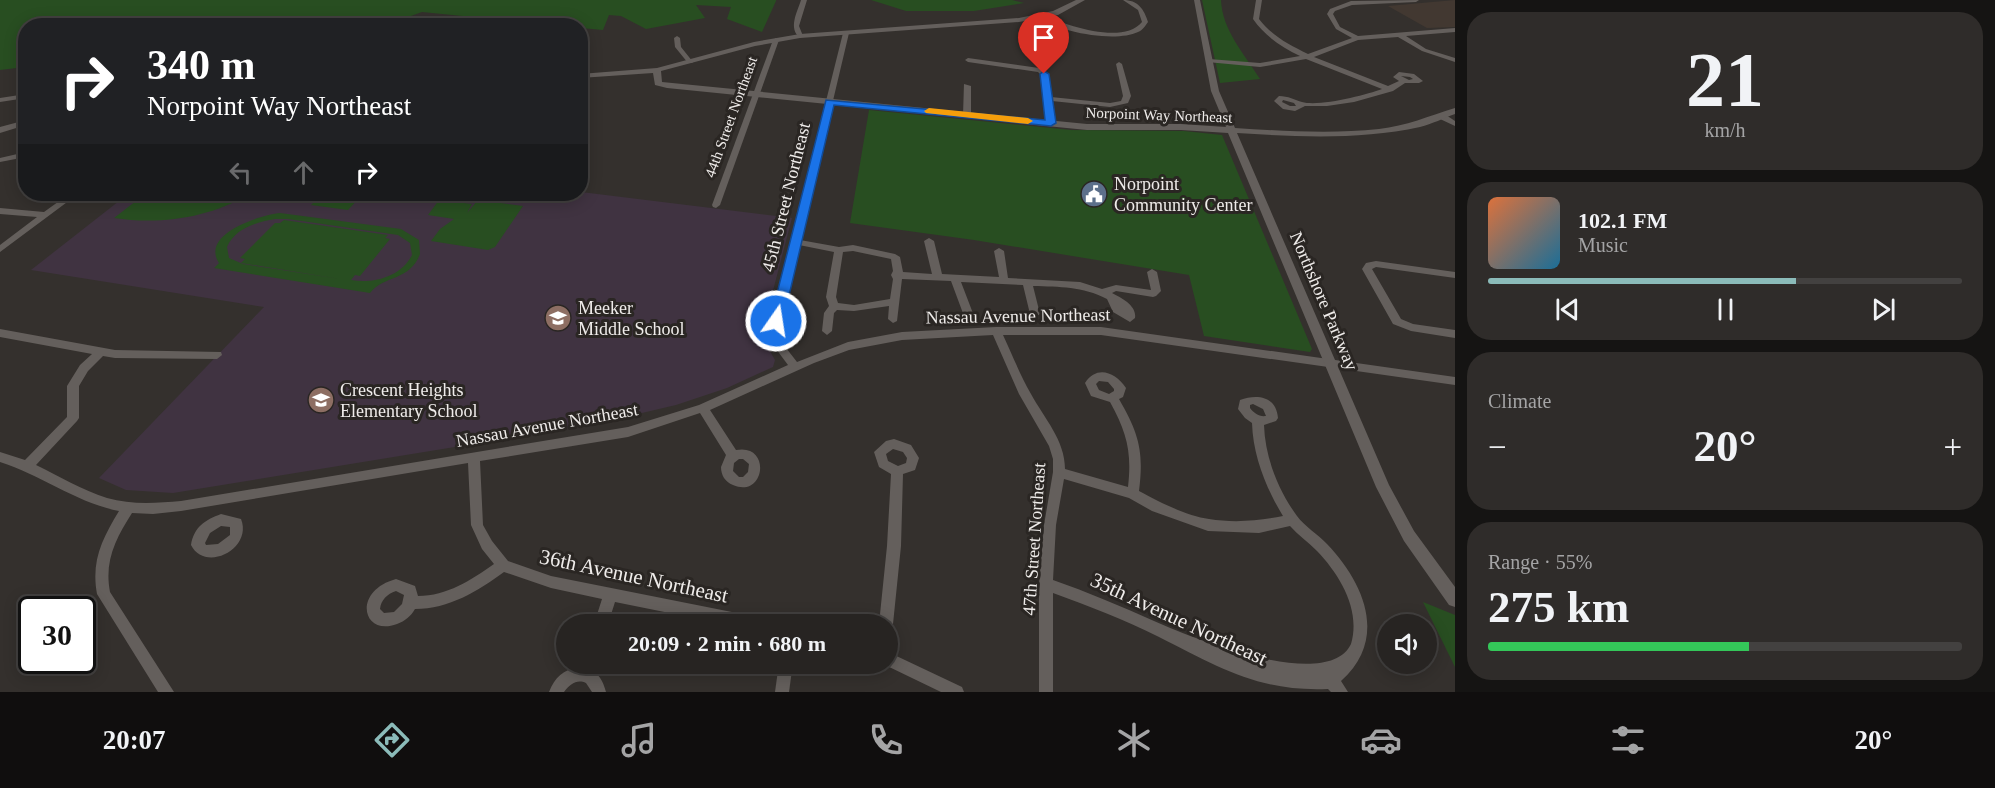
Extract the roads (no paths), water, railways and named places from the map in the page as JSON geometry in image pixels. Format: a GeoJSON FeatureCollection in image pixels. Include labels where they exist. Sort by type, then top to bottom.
{"type":"FeatureCollection","features":[{"type":"Feature","properties":{"kind":"street"},"geometry":{"type":"LineString","coordinates":[[800,36],[796,26],[804,0]]}},
{"type":"Feature","properties":{"kind":"street"},"geometry":{"type":"LineString","coordinates":[[588,75],[657,70],[800,36],[969,25],[1041,17],[1082,0]]}},
{"type":"Feature","properties":{"kind":"street"},"geometry":{"type":"LineString","coordinates":[[1041,17],[1059,26],[1078,30],[1114,33],[1137,31],[1145,22],[1142,9],[1125,0]]}},
{"type":"Feature","properties":{"kind":"street","name":"Northshore Parkway"},"geometry":{"type":"LineString","coordinates":[[1197,0],[1215,91],[1331,363],[1398,516],[1455,600]]}},
{"type":"Feature","properties":{"kind":"street"},"geometry":{"type":"LineString","coordinates":[[1259,0],[1256,19],[1262,30],[1278,42],[1390,89]]}},
{"type":"Feature","properties":{"kind":"street"},"geometry":{"type":"LineString","coordinates":[[1357,38],[1332,22],[1330,14],[1332,10],[1352,3],[1416,0]]}},
{"type":"Feature","properties":{"kind":"street"},"geometry":{"type":"LineString","coordinates":[[1208,59],[1266,63],[1310,56],[1357,38],[1455,30]]}},
{"type":"Feature","properties":{"kind":"street","name":"45th Street Northeast"},"geometry":{"type":"LineString","coordinates":[[794,366],[778,345],[776,329],[846,33]]}},
{"type":"Feature","properties":{"kind":"street"},"geometry":{"type":"LineString","coordinates":[[1398,34],[1424,50],[1455,60]]}},
{"type":"Feature","properties":{"kind":"street"},"geometry":{"type":"LineString","coordinates":[[676,38],[678,47],[690,62]]}},
{"type":"Feature","properties":{"kind":"street","name":"44th Street Northeast"},"geometry":{"type":"LineString","coordinates":[[717,205],[776,40]]}},
{"type":"Feature","properties":{"kind":"street"},"geometry":{"type":"LineString","coordinates":[[1040,70],[1047,65],[1046,48]]}},
{"type":"Feature","properties":{"kind":"street"},"geometry":{"type":"LineString","coordinates":[[968,60],[1040,70],[1044,74],[1051,123]]}},
{"type":"Feature","properties":{"kind":"street"},"geometry":{"type":"LineString","coordinates":[[1049,99],[1110,105],[1126,101],[1119,64]]}},
{"type":"Feature","properties":{"kind":"street","name":"Norpoint Way Northeast"},"geometry":{"type":"LineString","coordinates":[[657,70],[658,83],[667,86],[1087,127],[1181,127],[1292,135],[1362,134],[1408,127],[1443,117],[1455,111]]}},
{"type":"Feature","properties":{"kind":"street"},"geometry":{"type":"LineString","coordinates":[[1300,104],[1350,101],[1390,89],[1404,81]]}},
{"type":"Feature","properties":{"kind":"street"},"geometry":{"type":"LineString","coordinates":[[967,86],[967,115]]}},
{"type":"Feature","properties":{"kind":"street"},"geometry":{"type":"LineString","coordinates":[[0,100],[18,97]]}},
{"type":"Feature","properties":{"kind":"street"},"geometry":{"type":"LineString","coordinates":[[1443,117],[1455,124]]}},
{"type":"Feature","properties":{"kind":"street"},"geometry":{"type":"LineString","coordinates":[[0,130],[18,124]]}},
{"type":"Feature","properties":{"kind":"street"},"geometry":{"type":"LineString","coordinates":[[0,160],[18,156]]}},
{"type":"Feature","properties":{"kind":"street"},"geometry":{"type":"LineString","coordinates":[[0,249],[64,201]]}},
{"type":"Feature","properties":{"kind":"street"},"geometry":{"type":"LineString","coordinates":[[0,211],[44,215]]}},
{"type":"Feature","properties":{"kind":"street"},"geometry":{"type":"LineString","coordinates":[[929,241],[938,278]]}},
{"type":"Feature","properties":{"kind":"street"},"geometry":{"type":"LineString","coordinates":[[796,242],[839,250],[849,248],[890,254],[897,261],[892,318]]}},
{"type":"Feature","properties":{"kind":"street"},"geometry":{"type":"LineString","coordinates":[[834,306],[831,297],[839,250]]}},
{"type":"Feature","properties":{"kind":"street"},"geometry":{"type":"LineString","coordinates":[[999,251],[1004,281]]}},
{"type":"Feature","properties":{"kind":"street"},"geometry":{"type":"LineString","coordinates":[[1455,275],[1376,264],[1369,265],[1367,269],[1397,321],[1411,327],[1455,334]]}},
{"type":"Feature","properties":{"kind":"street"},"geometry":{"type":"LineString","coordinates":[[1103,292],[1116,288],[1153,294],[1156,291],[1152,272]]}},
{"type":"Feature","properties":{"kind":"street"},"geometry":{"type":"LineString","coordinates":[[896,275],[1068,284],[1103,292],[1112,299],[1117,310],[1130,318],[1134,334]]}},
{"type":"Feature","properties":{"kind":"street"},"geometry":{"type":"LineString","coordinates":[[955,279],[969,316]]}},
{"type":"Feature","properties":{"kind":"street"},"geometry":{"type":"LineString","coordinates":[[1027,282],[1035,314]]}},
{"type":"Feature","properties":{"kind":"street"},"geometry":{"type":"LineString","coordinates":[[834,306],[854,308],[892,302]]}},
{"type":"Feature","properties":{"kind":"street"},"geometry":{"type":"LineString","coordinates":[[827,331],[829,313],[834,306]]}},
{"type":"Feature","properties":{"kind":"street","name":"Nassau Avenue Northeast"},"geometry":{"type":"LineString","coordinates":[[0,457],[28,465],[99,500],[129,507],[171,507],[628,432],[703,408],[794,366],[848,346],[881,339],[996,331],[1083,330],[1134,334],[1455,381]]}},
{"type":"Feature","properties":{"kind":"street","name":"47th Street Northeast"},"geometry":{"type":"LineString","coordinates":[[996,331],[1025,394],[1055,445],[1059,472],[1050,525],[1046,584],[1046,692]]}},
{"type":"Feature","properties":{"kind":"street"},"geometry":{"type":"LineString","coordinates":[[0,333],[99,353],[217,355]]}},
{"type":"Feature","properties":{"kind":"street"},"geometry":{"type":"LineString","coordinates":[[28,465],[73,418],[73,386],[84,368],[99,353]]}},
{"type":"Feature","properties":{"kind":"street"},"geometry":{"type":"LineString","coordinates":[[1113,398],[1133,434],[1137,450],[1133,494]]}},
{"type":"Feature","properties":{"kind":"street"},"geometry":{"type":"LineString","coordinates":[[703,408],[734,457]]}},
{"type":"Feature","properties":{"kind":"street"},"geometry":{"type":"LineString","coordinates":[[1258,420],[1263,454],[1275,487],[1292,520],[1340,567],[1351,586],[1361,619],[1359,648],[1353,661],[1331,681],[1341,692]]}},
{"type":"Feature","properties":{"kind":"street"},"geometry":{"type":"LineString","coordinates":[[411,602],[432,601],[463,592],[503,565],[487,545],[477,525],[474,457]]}},
{"type":"Feature","properties":{"kind":"street"},"geometry":{"type":"LineString","coordinates":[[887,614],[894,546],[897,471]]}},
{"type":"Feature","properties":{"kind":"street"},"geometry":{"type":"LineString","coordinates":[[1059,472],[1133,494],[1156,507],[1209,525],[1259,527],[1292,520]]}},
{"type":"Feature","properties":{"kind":"street"},"geometry":{"type":"LineString","coordinates":[[221,520],[226,498]]}},
{"type":"Feature","properties":{"kind":"street"},"geometry":{"type":"LineString","coordinates":[[129,507],[101,558],[101,585],[104,594],[166,692]]}},
{"type":"Feature","properties":{"kind":"street","name":"36th Avenue Northeast"},"geometry":{"type":"LineString","coordinates":[[503,565],[536,578],[708,614]]}},
{"type":"Feature","properties":{"kind":"street","name":"35th Avenue Northeast"},"geometry":{"type":"LineString","coordinates":[[1046,584],[1112,608],[1171,636],[1227,670],[1248,678],[1286,686],[1313,687],[1331,681]]}},
{"type":"Feature","properties":{"kind":"street"},"geometry":{"type":"LineString","coordinates":[[604,614],[611,594]]}},
{"type":"Feature","properties":{"kind":"street"},"geometry":{"type":"LineString","coordinates":[[898,664],[957,692]]}},
{"type":"Feature","properties":{"kind":"street"},"geometry":{"type":"LineString","coordinates":[[556,692],[574,674]]}},
{"type":"Feature","properties":{"kind":"street"},"geometry":{"type":"LineString","coordinates":[[590,674],[599,692]]}},
{"type":"Feature","properties":{"kind":"street"},"geometry":{"type":"LineString","coordinates":[[782,692],[784,674]]}},
{"type":"Feature","properties":{"kind":"place","name":"Norpoint Community Center"},"geometry":{"type":"Point","coordinates":[1094,194]}},
{"type":"Feature","properties":{"kind":"place","name":"Meeker Middle School"},"geometry":{"type":"Point","coordinates":[558,318]}},
{"type":"Feature","properties":{"kind":"place","name":"Crescent Heights Elementary School"},"geometry":{"type":"Point","coordinates":[321,400]}}]}
